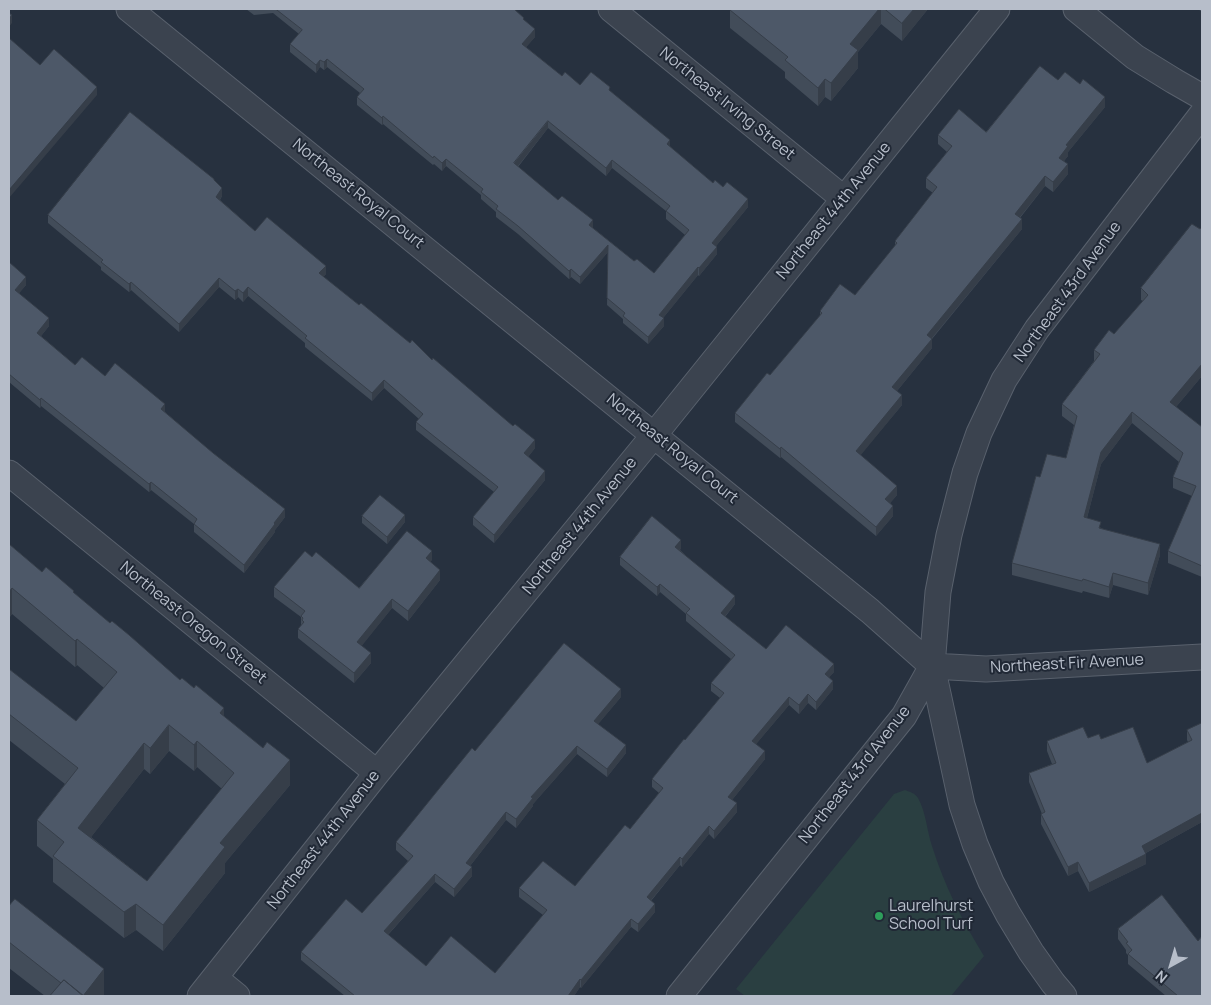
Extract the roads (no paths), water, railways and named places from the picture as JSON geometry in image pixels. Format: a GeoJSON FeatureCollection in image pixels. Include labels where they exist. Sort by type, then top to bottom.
{"type":"FeatureCollection","features":[{"type":"Feature","properties":{"kind":"street","name":"Northeast Royal Court"},"geometry":{"type":"LineString","coordinates":[[129,9],[870,611],[932,666]]}},
{"type":"Feature","properties":{"kind":"street","name":"Northeast Irving Street"},"geometry":{"type":"LineString","coordinates":[[610,9],[844,199]]}},
{"type":"Feature","properties":{"kind":"street","name":"Northeast 44th Avenue"},"geometry":{"type":"LineString","coordinates":[[208,987],[377,773],[654,435],[997,9]]}},
{"type":"Feature","properties":{"kind":"street"},"geometry":{"type":"LineString","coordinates":[[1076,9],[1135,57],[1202,97]]}},
{"type":"Feature","properties":{"kind":"street","name":"Northeast 43rd Avenue"},"geometry":{"type":"LineString","coordinates":[[680,996],[904,716],[932,666],[938,592],[958,499],[979,433],[1004,380],[1037,329],[1202,114]]}},
{"type":"Feature","properties":{"kind":"street","name":"Northeast Oregon Street"},"geometry":{"type":"LineString","coordinates":[[9,474],[377,773]]}},
{"type":"Feature","properties":{"kind":"street","name":"Northeast Fir Avenue"},"geometry":{"type":"LineString","coordinates":[[932,666],[986,669],[1202,657]]}},
{"type":"Feature","properties":{"kind":"street"},"geometry":{"type":"LineString","coordinates":[[932,666],[962,805],[975,844],[991,882],[1008,914],[1031,952],[1064,996]]}},
{"type":"Feature","properties":{"kind":"street"},"geometry":{"type":"LineString","coordinates":[[208,987],[237,996]]}},
{"type":"Feature","properties":{"kind":"place","name":"Laurelhurst School Turf"},"geometry":{"type":"Point","coordinates":[879,916]}}]}
